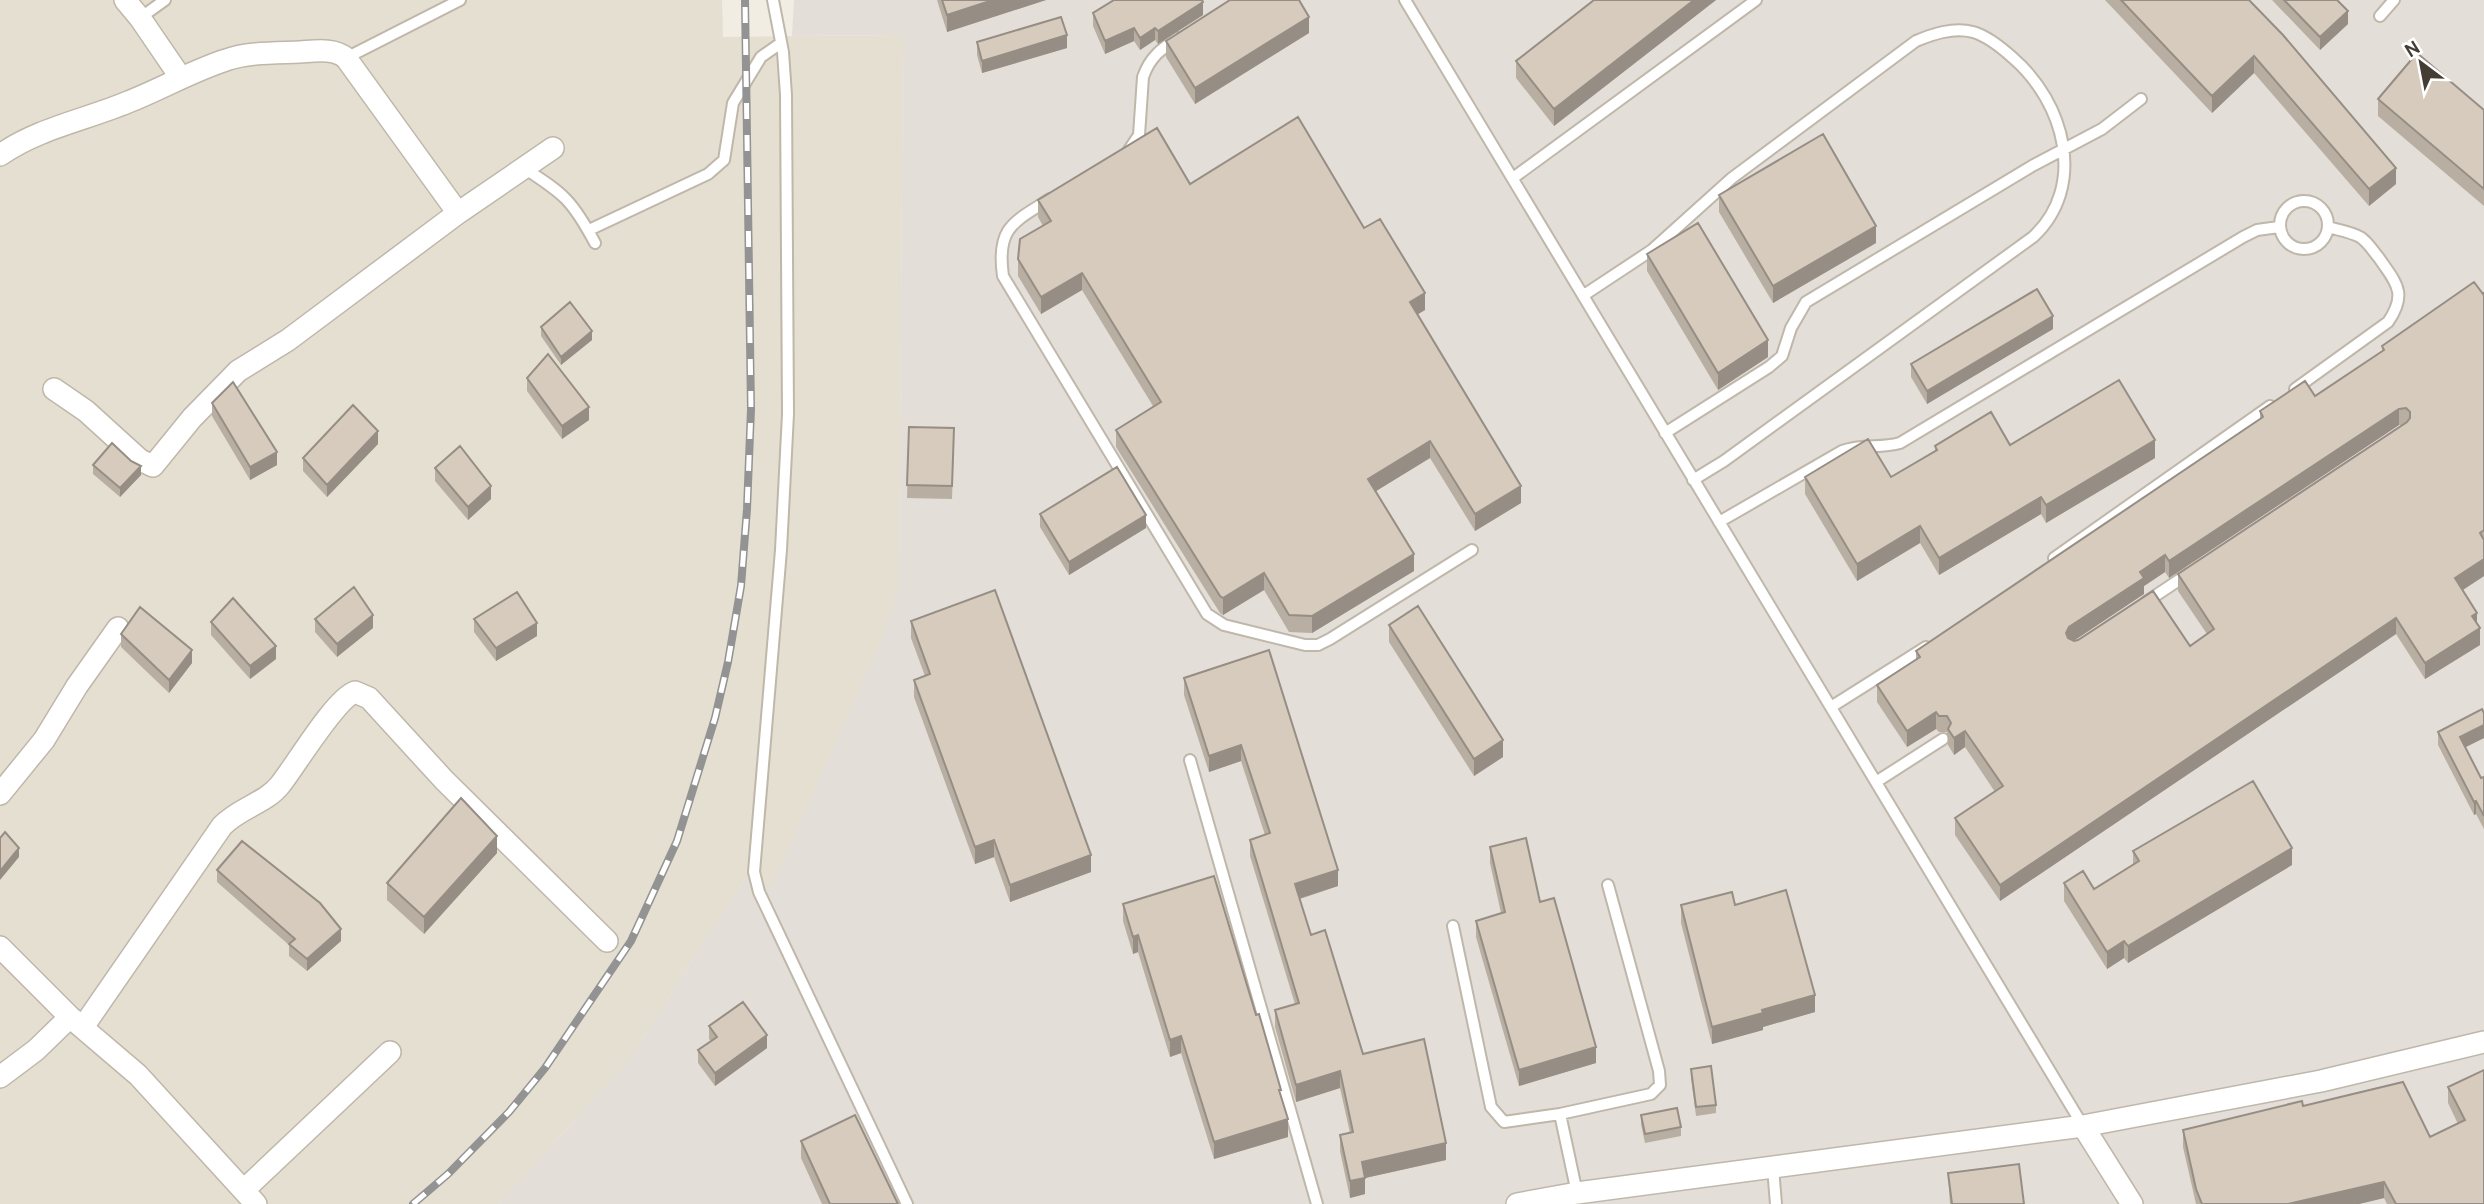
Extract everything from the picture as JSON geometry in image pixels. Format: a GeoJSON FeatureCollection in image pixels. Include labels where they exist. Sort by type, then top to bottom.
{"type":"FeatureCollection","features":[{"type":"Feature","properties":{"kind":"street"},"geometry":{"type":"LineString","coordinates":[[124,0],[140,18],[181,78]]}},
{"type":"Feature","properties":{"kind":"street"},"geometry":{"type":"LineString","coordinates":[[0,155],[12,146],[63,124],[128,103],[229,59],[326,51],[341,54],[346,58],[458,213]]}},
{"type":"Feature","properties":{"kind":"street"},"geometry":{"type":"LineString","coordinates":[[54,388],[86,411],[140,460],[153,466],[192,418],[238,371],[288,340],[458,213],[553,148]]}},
{"type":"Feature","properties":{"kind":"street"},"geometry":{"type":"LineString","coordinates":[[0,794],[44,740],[118,628]]}},
{"type":"Feature","properties":{"kind":"street"},"geometry":{"type":"LineString","coordinates":[[0,1077],[77,1022],[222,826],[232,815],[278,789],[340,703],[355,692],[369,698],[444,780],[607,941]]}},
{"type":"Feature","properties":{"kind":"street"},"geometry":{"type":"LineString","coordinates":[[0,947],[77,1022],[138,1075],[250,1197],[390,1052]]}},
{"type":"Feature","properties":{"kind":"street"},"geometry":{"type":"LineString","coordinates":[[1517,1204],[2084,1126],[2320,1081],[2484,1042]]}},
{"type":"Feature","properties":{"kind":"street"},"geometry":{"type":"LineString","coordinates":[[2084,1126],[2132,1204]]}},
{"type":"Feature","properties":{"kind":"lane"},"geometry":{"type":"LineString","coordinates":[[140,18],[166,0]]}},
{"type":"Feature","properties":{"kind":"lane"},"geometry":{"type":"LineString","coordinates":[[346,58],[460,0]]}},
{"type":"Feature","properties":{"kind":"lane"},"geometry":{"type":"LineString","coordinates":[[773,0],[786,95],[788,414],[782,550],[754,872],[759,892],[907,1204]]}},
{"type":"Feature","properties":{"kind":"lane"},"geometry":{"type":"LineString","coordinates":[[1405,0],[2084,1126]]}},
{"type":"Feature","properties":{"kind":"lane"},"geometry":{"type":"LineString","coordinates":[[1513,178],[1756,0]]}},
{"type":"Feature","properties":{"kind":"lane"},"geometry":{"type":"LineString","coordinates":[[2380,16],[2394,0]]}},
{"type":"Feature","properties":{"kind":"lane"},"geometry":{"type":"LineString","coordinates":[[1584,295],[1652,250],[1732,178],[1916,41],[1934,33],[1974,32],[2000,47],[2026,69],[2042,88],[2056,116],[2065,149],[2060,195],[2046,226],[1724,461],[1693,480]]}},
{"type":"Feature","properties":{"kind":"lane"},"geometry":{"type":"LineString","coordinates":[[1117,159],[1128,152],[1139,135],[1143,77],[1152,57],[1183,36]]}},
{"type":"Feature","properties":{"kind":"lane"},"geometry":{"type":"LineString","coordinates":[[589,230],[708,174],[724,160],[733,103],[761,57],[781,43]]}},
{"type":"Feature","properties":{"kind":"lane"},"geometry":{"type":"LineString","coordinates":[[1665,433],[1783,356],[1791,328],[1806,302],[2020,173],[2102,129],[2141,99]]}},
{"type":"Feature","properties":{"kind":"lane"},"geometry":{"type":"LineString","coordinates":[[524,168],[571,202],[595,243]]}},
{"type":"Feature","properties":{"kind":"lane"},"geometry":{"type":"LineString","coordinates":[[1062,192],[1008,228],[1001,263],[1003,276],[1213,620],[1305,645],[1318,645],[1472,550]]}},
{"type":"Feature","properties":{"kind":"lane"},"geometry":{"type":"LineString","coordinates":[[2303,200],[2312,201],[2325,211],[2328,228],[2321,242],[2306,249],[2286,241],[2280,227],[2283,212],[2288,206],[2303,200]]}},
{"type":"Feature","properties":{"kind":"lane"},"geometry":{"type":"LineString","coordinates":[[1719,522],[1842,451],[1855,446],[1890,446],[1900,443],[2243,237],[2257,230],[2280,227]]}},
{"type":"Feature","properties":{"kind":"lane"},"geometry":{"type":"LineString","coordinates":[[2288,393],[2388,322],[2395,312],[2399,298],[2398,285],[2371,247],[2360,237],[2328,228]]}},
{"type":"Feature","properties":{"kind":"lane"},"geometry":{"type":"LineString","coordinates":[[2045,564],[2278,401]]}},
{"type":"Feature","properties":{"kind":"lane"},"geometry":{"type":"LineString","coordinates":[[2142,605],[2199,568]]}},
{"type":"Feature","properties":{"kind":"lane"},"geometry":{"type":"LineString","coordinates":[[1831,707],[1936,640]]}},
{"type":"Feature","properties":{"kind":"lane"},"geometry":{"type":"LineString","coordinates":[[1876,782],[1943,738]]}},
{"type":"Feature","properties":{"kind":"lane"},"geometry":{"type":"LineString","coordinates":[[1190,760],[1317,1204]]}},
{"type":"Feature","properties":{"kind":"lane"},"geometry":{"type":"LineString","coordinates":[[1453,926],[1491,1107],[1504,1122],[1560,1114],[1651,1094],[1660,1085],[1659,1072],[1608,885]]}},
{"type":"Feature","properties":{"kind":"lane"},"geometry":{"type":"LineString","coordinates":[[1560,1114],[1582,1196]]}},
{"type":"Feature","properties":{"kind":"lane"},"geometry":{"type":"LineString","coordinates":[[1773,1168],[1776,1204]]}},
{"type":"Feature","properties":{"kind":"shaded area"},"geometry":{"type":"Polygon","coordinates":[[[0,0],[722,0],[723,37],[903,35],[899,588],[882,638],[770,890],[746,877],[626,1064],[498,1204],[0,1204],[0,0]]]}},
{"type":"Feature","properties":{"kind":"shaded area"},"geometry":{"type":"Polygon","coordinates":[[[794,0],[2484,0],[2484,1204],[498,1204],[626,1064],[746,877],[770,889],[882,638],[899,588],[903,35],[792,36],[794,0]]]}},
{"type":"Feature","properties":{"kind":"building"},"geometry":{"type":"Polygon","coordinates":[[[942,0],[993,0],[947,15],[942,0]]]}},
{"type":"Feature","properties":{"kind":"building"},"geometry":{"type":"Polygon","coordinates":[[[1114,0],[1203,2],[1158,31],[1155,28],[1140,38],[1134,28],[1105,41],[1093,13],[1114,0]]]}},
{"type":"Feature","properties":{"kind":"building"},"geometry":{"type":"Polygon","coordinates":[[[1230,0],[1299,0],[1309,17],[1195,88],[1166,41],[1230,0]]]}},
{"type":"Feature","properties":{"kind":"building"},"geometry":{"type":"Polygon","coordinates":[[[1594,0],[1694,0],[1554,109],[1516,61],[1594,0]]]}},
{"type":"Feature","properties":{"kind":"building"},"geometry":{"type":"Polygon","coordinates":[[[2121,0],[2249,0],[2283,35],[2396,168],[2369,189],[2254,56],[2212,96],[2121,0]]]}},
{"type":"Feature","properties":{"kind":"building"},"geometry":{"type":"Polygon","coordinates":[[[2284,0],[2337,0],[2348,11],[2320,37],[2284,0]]]}},
{"type":"Feature","properties":{"kind":"building"},"geometry":{"type":"Polygon","coordinates":[[[1061,17],[1067,35],[982,61],[977,42],[1061,17]]]}},
{"type":"Feature","properties":{"kind":"building"},"geometry":{"type":"Polygon","coordinates":[[[2417,53],[2484,110],[2484,189],[2378,99],[2417,53]]]}},
{"type":"Feature","properties":{"kind":"building"},"geometry":{"type":"Polygon","coordinates":[[[1298,117],[1364,228],[1380,219],[1425,293],[1410,302],[1521,486],[1475,514],[1430,441],[1368,479],[1414,554],[1312,616],[1289,615],[1264,573],[1223,598],[1220,596],[1116,430],[1161,402],[1082,273],[1041,297],[1018,259],[1020,239],[1051,221],[1038,200],[1157,128],[1190,184],[1298,117]]]}},
{"type":"Feature","properties":{"kind":"building"},"geometry":{"type":"Polygon","coordinates":[[[1823,134],[1876,226],[1773,286],[1719,195],[1823,134]]]}},
{"type":"Feature","properties":{"kind":"building"},"geometry":{"type":"Polygon","coordinates":[[[1698,223],[1768,340],[1718,373],[1647,254],[1698,223]]]}},
{"type":"Feature","properties":{"kind":"building"},"geometry":{"type":"Polygon","coordinates":[[[2474,282],[2484,293],[2484,530],[2480,533],[2484,540],[2484,559],[2455,578],[2477,613],[2472,616],[2480,628],[2425,663],[2396,618],[2000,885],[1955,818],[2003,786],[1965,731],[1954,738],[1948,729],[1951,723],[1947,716],[1939,716],[1936,712],[1907,731],[1877,685],[1920,657],[1916,651],[2263,417],[2260,411],[2305,381],[2315,396],[2384,350],[2382,346],[2474,282]],[[2406,408],[2399,409],[2169,561],[2165,555],[2140,572],[2144,578],[2069,627],[2066,633],[2068,638],[2078,640],[2153,591],[2190,646],[2214,629],[2178,574],[2407,422],[2410,412],[2406,408]]]}},
{"type":"Feature","properties":{"kind":"building"},"geometry":{"type":"Polygon","coordinates":[[[2037,289],[2053,316],[1927,391],[1911,364],[2037,289]]]}},
{"type":"Feature","properties":{"kind":"building"},"geometry":{"type":"Polygon","coordinates":[[[570,302],[592,331],[561,357],[541,327],[570,302]]]}},
{"type":"Feature","properties":{"kind":"building"},"geometry":{"type":"Polygon","coordinates":[[[548,354],[589,407],[562,426],[527,378],[548,354]]]}},
{"type":"Feature","properties":{"kind":"building"},"geometry":{"type":"Polygon","coordinates":[[[2119,380],[2155,440],[2046,505],[2041,497],[1939,558],[1920,526],[1857,564],[1805,477],[1868,439],[1891,477],[1937,450],[1935,446],[1991,412],[2010,445],[2119,380]]]}},
{"type":"Feature","properties":{"kind":"building"},"geometry":{"type":"Polygon","coordinates":[[[233,382],[277,452],[250,467],[212,403],[233,382]]]}},
{"type":"Feature","properties":{"kind":"building"},"geometry":{"type":"Polygon","coordinates":[[[353,405],[378,431],[327,485],[303,458],[353,405]]]}},
{"type":"Feature","properties":{"kind":"building"},"geometry":{"type":"Polygon","coordinates":[[[909,427],[954,428],[952,486],[907,485],[909,427]]]}},
{"type":"Feature","properties":{"kind":"building"},"geometry":{"type":"Polygon","coordinates":[[[112,443],[131,461],[141,466],[120,488],[93,465],[112,443]]]}},
{"type":"Feature","properties":{"kind":"building"},"geometry":{"type":"Polygon","coordinates":[[[460,446],[491,486],[468,507],[435,468],[460,446]]]}},
{"type":"Feature","properties":{"kind":"building"},"geometry":{"type":"Polygon","coordinates":[[[1117,467],[1146,515],[1069,562],[1040,514],[1117,467]]]}},
{"type":"Feature","properties":{"kind":"building"},"geometry":{"type":"Polygon","coordinates":[[[354,587],[373,615],[337,644],[315,619],[354,587]]]}},
{"type":"Feature","properties":{"kind":"building"},"geometry":{"type":"Polygon","coordinates":[[[995,590],[1091,855],[1010,885],[994,840],[975,847],[914,680],[930,674],[911,621],[995,590]]]}},
{"type":"Feature","properties":{"kind":"building"},"geometry":{"type":"Polygon","coordinates":[[[517,592],[537,623],[496,648],[474,619],[517,592]]]}},
{"type":"Feature","properties":{"kind":"building"},"geometry":{"type":"Polygon","coordinates":[[[233,598],[276,646],[250,666],[211,622],[233,598]]]}},
{"type":"Feature","properties":{"kind":"building"},"geometry":{"type":"Polygon","coordinates":[[[1418,606],[1503,740],[1474,759],[1389,625],[1418,606]]]}},
{"type":"Feature","properties":{"kind":"building"},"geometry":{"type":"Polygon","coordinates":[[[140,607],[192,650],[169,680],[121,634],[140,607]]]}},
{"type":"Feature","properties":{"kind":"building"},"geometry":{"type":"Polygon","coordinates":[[[1269,650],[1338,870],[1295,884],[1311,935],[1325,930],[1363,1054],[1424,1039],[1446,1143],[1362,1162],[1365,1178],[1350,1181],[1340,1135],[1353,1132],[1340,1071],[1296,1085],[1275,1010],[1299,1003],[1250,840],[1270,833],[1241,745],[1209,756],[1184,678],[1269,650]]]}},
{"type":"Feature","properties":{"kind":"building"},"geometry":{"type":"Polygon","coordinates":[[[2482,709],[2484,725],[2460,737],[2481,778],[2484,777],[2484,816],[2438,732],[2482,709]]]}},
{"type":"Feature","properties":{"kind":"building"},"geometry":{"type":"Polygon","coordinates":[[[2253,781],[2292,848],[2128,946],[2124,941],[2107,952],[2064,883],[2083,871],[2094,889],[2139,861],[2133,851],[2253,781]]]}},
{"type":"Feature","properties":{"kind":"building"},"geometry":{"type":"Polygon","coordinates":[[[461,798],[497,836],[424,917],[387,883],[461,798]]]}},
{"type":"Feature","properties":{"kind":"building"},"geometry":{"type":"Polygon","coordinates":[[[5,832],[19,848],[0,871],[0,838],[5,832]]]}},
{"type":"Feature","properties":{"kind":"building"},"geometry":{"type":"Polygon","coordinates":[[[1526,838],[1540,902],[1554,898],[1596,1047],[1519,1070],[1476,921],[1505,912],[1490,847],[1526,838]]]}},
{"type":"Feature","properties":{"kind":"building"},"geometry":{"type":"Polygon","coordinates":[[[242,841],[320,903],[341,929],[307,959],[289,944],[295,939],[217,870],[242,841]]]}},
{"type":"Feature","properties":{"kind":"building"},"geometry":{"type":"Polygon","coordinates":[[[1214,876],[1256,1015],[1259,1014],[1288,1119],[1214,1142],[1181,1036],[1170,1040],[1138,935],[1133,937],[1123,904],[1214,876]]]}},
{"type":"Feature","properties":{"kind":"building"},"geometry":{"type":"Polygon","coordinates":[[[1786,890],[1815,995],[1712,1027],[1681,905],[1732,892],[1735,905],[1786,890]]]}},
{"type":"Feature","properties":{"kind":"building"},"geometry":{"type":"Polygon","coordinates":[[[743,1002],[767,1035],[715,1073],[698,1050],[717,1037],[709,1026],[743,1002]]]}},
{"type":"Feature","properties":{"kind":"building"},"geometry":{"type":"Polygon","coordinates":[[[1711,1066],[1716,1105],[1696,1107],[1691,1069],[1711,1066]]]}},
{"type":"Feature","properties":{"kind":"building"},"geometry":{"type":"Polygon","coordinates":[[[2484,1070],[2484,1204],[2396,1204],[2384,1182],[2288,1204],[2202,1204],[2183,1130],[2302,1101],[2303,1106],[2403,1082],[2430,1137],[2465,1120],[2448,1087],[2484,1070]]]}},
{"type":"Feature","properties":{"kind":"building"},"geometry":{"type":"Polygon","coordinates":[[[1677,1108],[1681,1127],[1645,1134],[1641,1115],[1677,1108]]]}},
{"type":"Feature","properties":{"kind":"building"},"geometry":{"type":"Polygon","coordinates":[[[855,1115],[898,1204],[830,1204],[801,1141],[855,1115]]]}},
{"type":"Feature","properties":{"kind":"building"},"geometry":{"type":"Polygon","coordinates":[[[2019,1164],[2024,1204],[1952,1204],[1948,1173],[2019,1164]]]}},
{"type":"Feature","properties":{"kind":"railway"},"geometry":{"type":"LineString","coordinates":[[413,1204],[448,1174],[509,1112],[545,1068],[631,941],[677,841],[715,718],[741,586],[747,509],[751,409],[745,0]]}}]}
